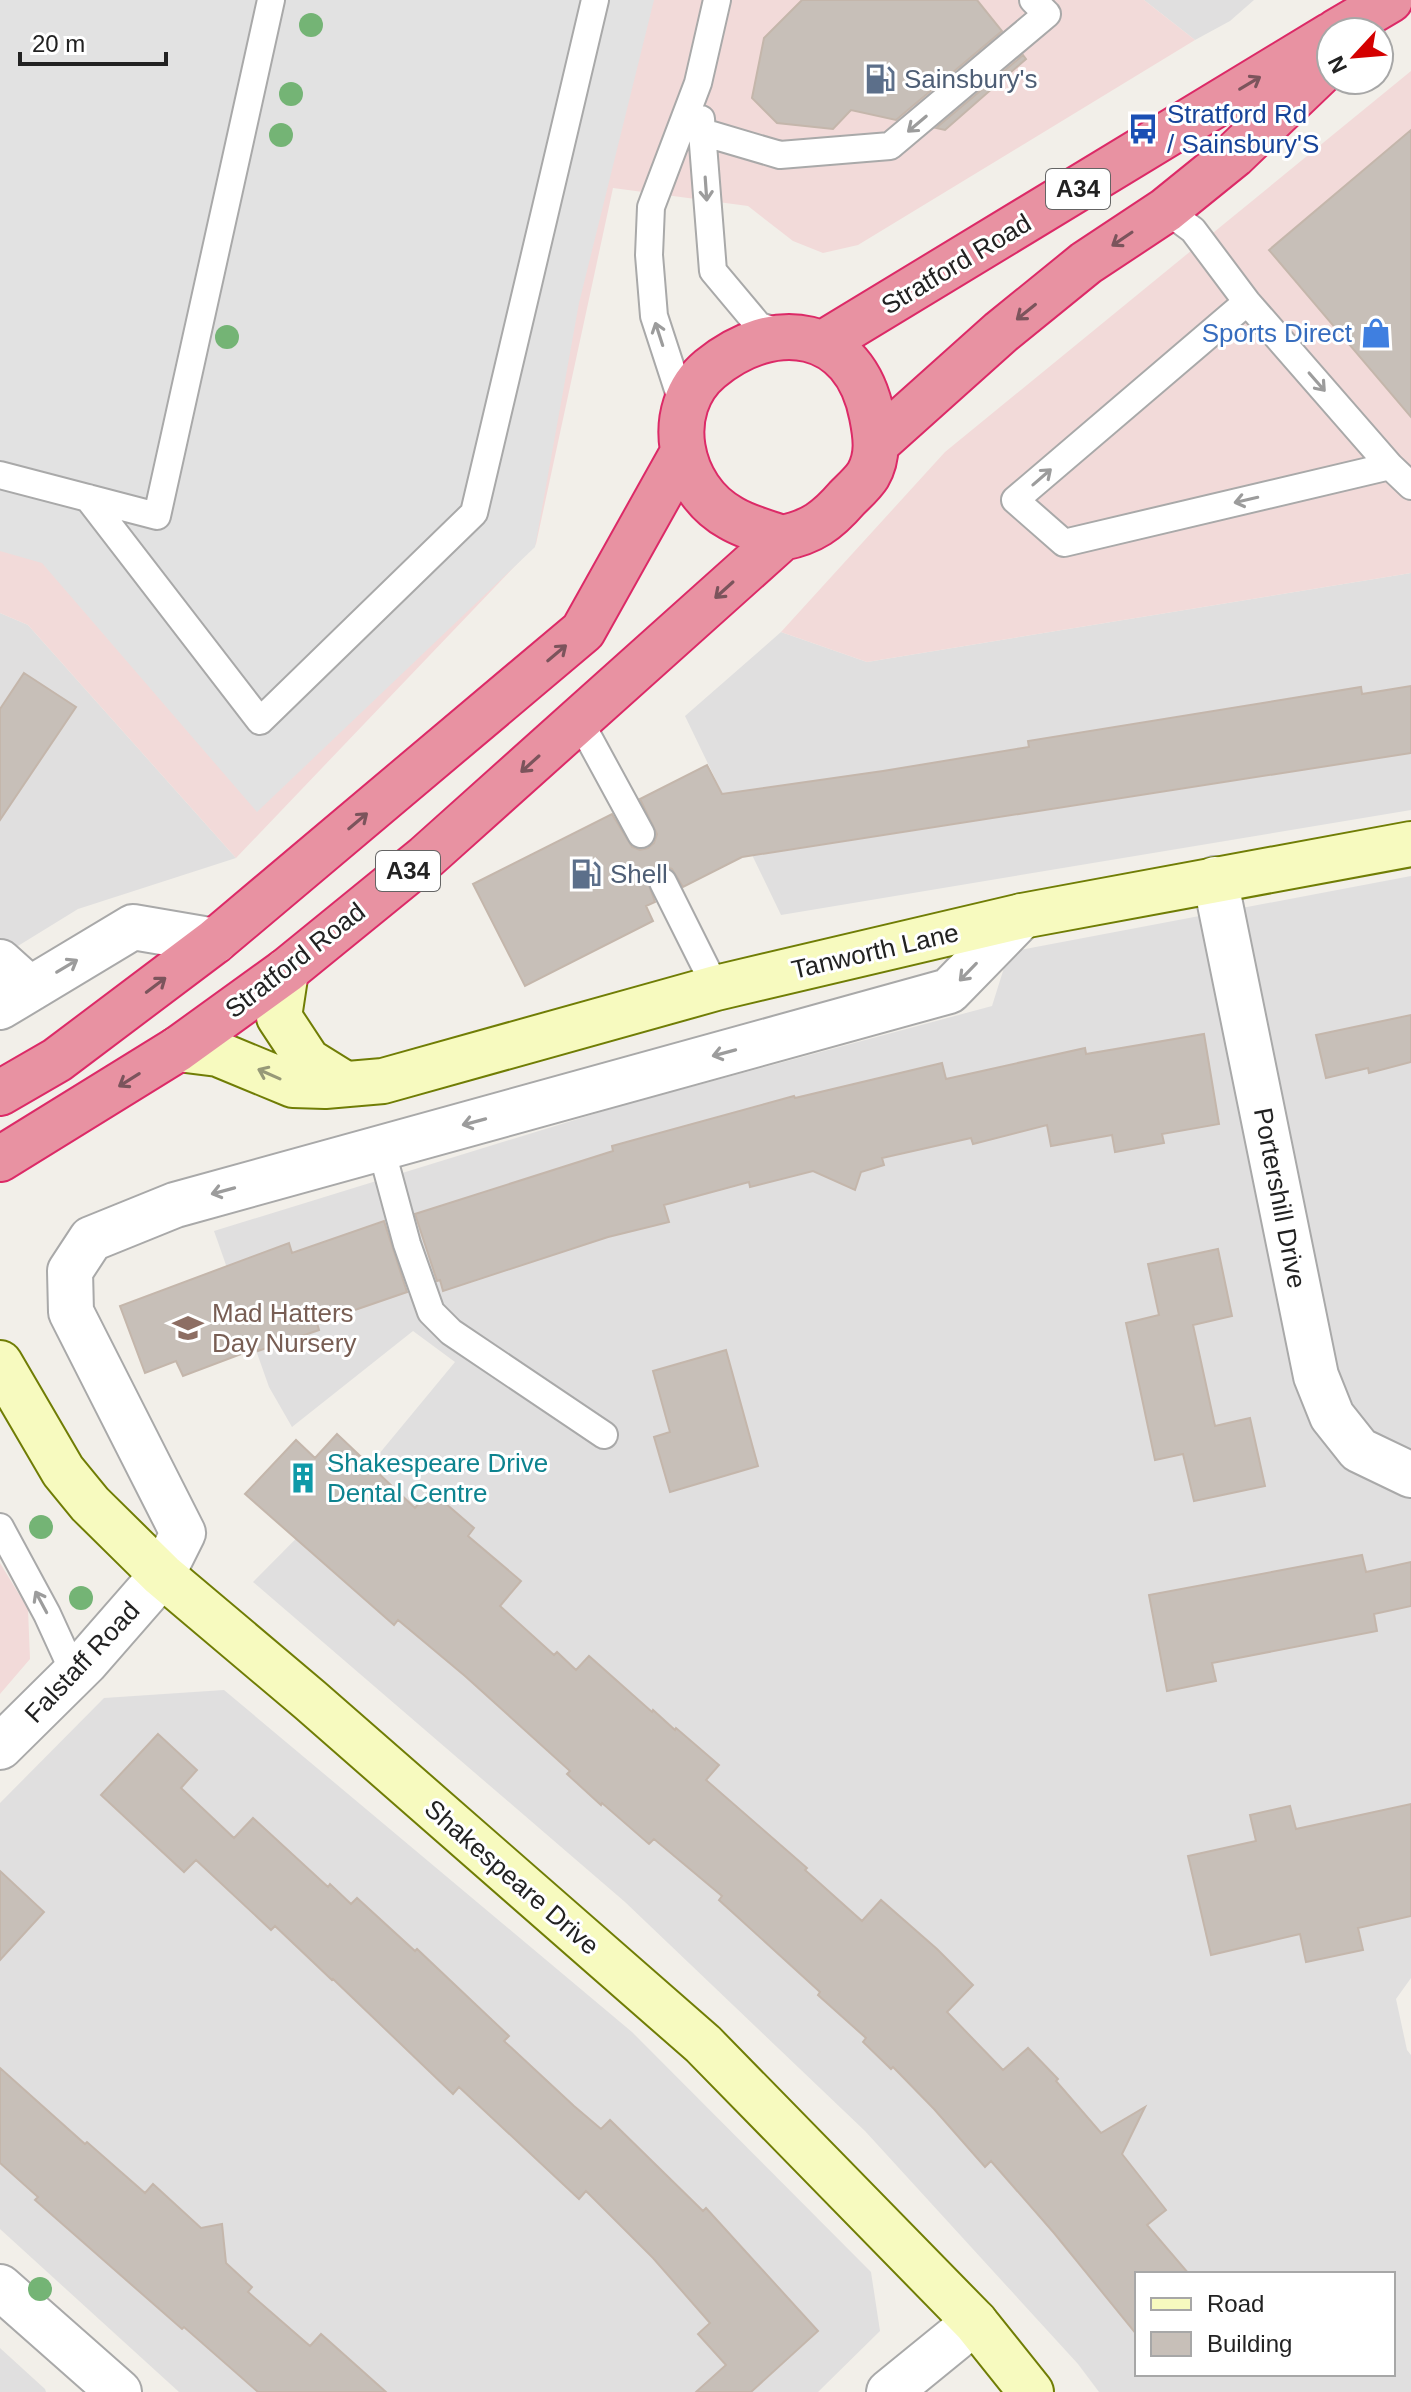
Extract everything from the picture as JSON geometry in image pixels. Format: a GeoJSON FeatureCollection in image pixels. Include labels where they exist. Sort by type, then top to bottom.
{"type":"FeatureCollection","features":[{"type":"Feature","properties":{"kind":"highway","name":"Stratford Road"},"geometry":{"type":"LineString","coordinates":[[1362,16],[1390,0]]}},
{"type":"Feature","properties":{"kind":"highway"},"geometry":{"type":"LineString","coordinates":[[1380,16],[1396,0]]}},
{"type":"Feature","properties":{"kind":"highway","name":"Stratford Road"},"geometry":{"type":"LineString","coordinates":[[782,538],[729,518],[701,492],[682,454],[680,437],[684,408],[700,377],[728,354],[769,339],[810,339],[1315,44]]}},
{"type":"Feature","properties":{"kind":"highway","name":"A34"},"geometry":{"type":"LineString","coordinates":[[877,443],[1001,332],[1086,263],[1166,210],[1234,155],[1315,77]]}},
{"type":"Feature","properties":{"kind":"highway"},"geometry":{"type":"LineString","coordinates":[[810,339],[850,365],[869,398],[877,443]]}},
{"type":"Feature","properties":{"kind":"highway","name":"Stratford Road"},"geometry":{"type":"LineString","coordinates":[[0,1159],[178,1049],[286,971],[426,857],[782,538],[805,533],[833,513],[868,475],[877,443]]}},
{"type":"Feature","properties":{"kind":"highway","name":"Stratford Road"},"geometry":{"type":"LineString","coordinates":[[0,1093],[57,1060],[215,941],[583,631],[682,454]]}},
{"type":"Feature","properties":{"kind":"street","name":"Tanworth Lane"},"geometry":{"type":"LineString","coordinates":[[178,1049],[218,1054],[293,1085],[383,1081],[716,988],[1022,916],[1411,844]]}},
{"type":"Feature","properties":{"kind":"street","name":"Portershill Drive"},"geometry":{"type":"LineString","coordinates":[[1215,879],[1316,1376],[1332,1416],[1359,1450],[1411,1475]]}},
{"type":"Feature","properties":{"kind":"street"},"geometry":{"type":"LineString","coordinates":[[381,1148],[949,991],[1022,916]]}},
{"type":"Feature","properties":{"kind":"street"},"geometry":{"type":"LineString","coordinates":[[10,986],[133,927],[215,941]]}},
{"type":"Feature","properties":{"kind":"street"},"geometry":{"type":"LineString","coordinates":[[286,971],[279,1017],[308,1061],[345,1084]]}},
{"type":"Feature","properties":{"kind":"street","name":"Falstaff Road"},"geometry":{"type":"LineString","coordinates":[[0,1747],[74,1673],[162,1575],[183,1533],[71,1312],[70,1271],[91,1239],[175,1205],[381,1148]]}},
{"type":"Feature","properties":{"kind":"street","name":"Shakespeare Drive"},"geometry":{"type":"LineString","coordinates":[[0,1363],[63,1471],[90,1504],[162,1575],[310,1700],[703,2044],[975,2322],[1031,2392]]}},
{"type":"Feature","properties":{"kind":"street"},"geometry":{"type":"LineString","coordinates":[[0,2287],[119,2392]]}},
{"type":"Feature","properties":{"kind":"street"},"geometry":{"type":"LineString","coordinates":[[889,2392],[975,2322]]}},
{"type":"Feature","properties":{"kind":"lane"},"geometry":{"type":"LineString","coordinates":[[0,475],[157,516],[271,0]]}},
{"type":"Feature","properties":{"kind":"lane"},"geometry":{"type":"LineString","coordinates":[[88,498],[260,721],[474,513],[595,0]]}},
{"type":"Feature","properties":{"kind":"lane"},"geometry":{"type":"LineString","coordinates":[[717,0],[698,83],[692,128],[713,271],[759,326],[810,339]]}},
{"type":"Feature","properties":{"kind":"lane"},"geometry":{"type":"LineString","coordinates":[[692,128],[780,155],[890,146],[1047,14],[1033,0]]}},
{"type":"Feature","properties":{"kind":"lane"},"geometry":{"type":"LineString","coordinates":[[684,408],[654,316],[649,255],[651,207],[692,128]]}},
{"type":"Feature","properties":{"kind":"lane"},"geometry":{"type":"LineString","coordinates":[[1166,210],[1193,230],[1247,302],[1411,486]]}},
{"type":"Feature","properties":{"kind":"lane"},"geometry":{"type":"LineString","coordinates":[[1247,302],[1015,500],[1064,543],[1390,466]]}},
{"type":"Feature","properties":{"kind":"lane"},"geometry":{"type":"LineString","coordinates":[[579,720],[641,834]]}},
{"type":"Feature","properties":{"kind":"lane"},"geometry":{"type":"LineString","coordinates":[[663,882],[716,988]]}},
{"type":"Feature","properties":{"kind":"lane"},"geometry":{"type":"LineString","coordinates":[[381,1148],[407,1244],[431,1312],[451,1332],[604,1435]]}},
{"type":"Feature","properties":{"kind":"lane"},"geometry":{"type":"LineString","coordinates":[[0,1527],[47,1614],[74,1673]]}},
{"type":"Feature","properties":{"kind":"shaded area"},"geometry":{"type":"Polygon","coordinates":[[[0,0],[1144,0],[1195,40],[858,245],[823,253],[793,241],[748,206],[613,188],[536,544],[236,858],[28,625],[0,613],[0,0]]]}},
{"type":"Feature","properties":{"kind":"shaded area"},"geometry":{"type":"Polygon","coordinates":[[[0,0],[654,0],[579,303],[535,547],[257,812],[42,563],[0,551],[0,0]]]}},
{"type":"Feature","properties":{"kind":"shaded area"},"geometry":{"type":"Polygon","coordinates":[[[1144,0],[1254,0],[1230,21],[1195,40],[1144,0]]]}},
{"type":"Feature","properties":{"kind":"shaded area"},"geometry":{"type":"Polygon","coordinates":[[[1411,71],[1411,573],[867,662],[781,632],[945,452],[1380,96],[1395,96],[1395,84],[1411,71]]]}},
{"type":"Feature","properties":{"kind":"shaded area"},"geometry":{"type":"Polygon","coordinates":[[[1411,573],[1411,810],[781,915],[685,716],[781,632],[867,662],[1411,573]]]}},
{"type":"Feature","properties":{"kind":"shaded area"},"geometry":{"type":"Polygon","coordinates":[[[0,613],[28,625],[236,858],[78,909],[0,957],[0,613]]]}},
{"type":"Feature","properties":{"kind":"shaded area"},"geometry":{"type":"Polygon","coordinates":[[[1411,876],[1411,1978],[1396,1999],[1407,2050],[1411,2055],[1411,2392],[1099,2392],[1078,2364],[865,2131],[625,1902],[253,1582],[374,1460],[455,1362],[413,1331],[292,1427],[269,1387],[214,1231],[620,1106],[992,1006],[1009,952],[1411,876]]]}},
{"type":"Feature","properties":{"kind":"shaded area"},"geometry":{"type":"Polygon","coordinates":[[[0,1563],[28,1609],[30,1659],[0,1694],[0,1563]]]}},
{"type":"Feature","properties":{"kind":"shaded area"},"geometry":{"type":"Polygon","coordinates":[[[224,1690],[632,2032],[871,2272],[880,2331],[818,2392],[179,2392],[0,2229],[0,1803],[104,1698],[224,1690]]]}},
{"type":"Feature","properties":{"kind":"shaded area"},"geometry":{"type":"Polygon","coordinates":[[[0,2348],[45,2389],[46,2392],[0,2392],[0,2348]]]}},
{"type":"Feature","properties":{"kind":"building","name":"Sainsbury's"},"geometry":{"type":"Polygon","coordinates":[[[802,0],[977,0],[1002,31],[896,120],[851,110],[833,129],[777,123],[752,98],[764,38],[802,0]]]}},
{"type":"Feature","properties":{"kind":"building"},"geometry":{"type":"Polygon","coordinates":[[[1023,55],[1026,59],[945,130],[936,128],[1023,55]]]}},
{"type":"Feature","properties":{"kind":"building","name":"Sports Direct"},"geometry":{"type":"Polygon","coordinates":[[[1411,130],[1411,417],[1269,250],[1411,130]]]}},
{"type":"Feature","properties":{"kind":"building"},"geometry":{"type":"Polygon","coordinates":[[[24,673],[76,707],[0,820],[0,709],[24,673]]]}},
{"type":"Feature","properties":{"kind":"building"},"geometry":{"type":"Polygon","coordinates":[[[1411,686],[1411,753],[742,857],[683,887],[672,869],[657,867],[647,880],[655,902],[646,906],[653,921],[525,986],[473,884],[612,814],[632,847],[640,850],[648,848],[657,834],[640,799],[707,765],[722,794],[1029,747],[1028,741],[1361,687],[1362,694],[1411,686]]]}},
{"type":"Feature","properties":{"kind":"building"},"geometry":{"type":"Polygon","coordinates":[[[1411,1015],[1411,1062],[1369,1073],[1368,1068],[1326,1078],[1316,1035],[1411,1015]]]}},
{"type":"Feature","properties":{"kind":"building"},"geometry":{"type":"Polygon","coordinates":[[[1204,1034],[1219,1124],[1162,1134],[1164,1143],[1115,1152],[1112,1135],[1051,1146],[1047,1125],[973,1144],[971,1138],[882,1158],[884,1165],[861,1172],[855,1190],[813,1171],[750,1187],[749,1182],[664,1205],[669,1222],[608,1237],[443,1291],[415,1214],[613,1151],[612,1146],[794,1096],[942,1063],[946,1079],[1085,1048],[1086,1054],[1204,1034]]]}},
{"type":"Feature","properties":{"kind":"building"},"geometry":{"type":"Polygon","coordinates":[[[384,1221],[407,1292],[317,1323],[319,1330],[258,1351],[257,1348],[183,1376],[176,1361],[145,1373],[120,1306],[289,1243],[292,1253],[384,1221]]]}},
{"type":"Feature","properties":{"kind":"building"},"geometry":{"type":"Polygon","coordinates":[[[1218,1249],[1232,1316],[1193,1325],[1215,1426],[1250,1418],[1265,1486],[1194,1501],[1183,1454],[1155,1460],[1126,1323],[1159,1315],[1148,1264],[1218,1249]]]}},
{"type":"Feature","properties":{"kind":"building"},"geometry":{"type":"Polygon","coordinates":[[[726,1350],[758,1466],[670,1492],[654,1437],[670,1432],[653,1371],[726,1350]]]}},
{"type":"Feature","properties":{"kind":"building"},"geometry":{"type":"Polygon","coordinates":[[[337,1434],[415,1508],[430,1490],[474,1528],[468,1536],[521,1581],[500,1606],[554,1655],[557,1652],[576,1670],[589,1656],[652,1712],[719,1765],[706,1780],[807,1868],[805,1870],[862,1921],[881,1900],[973,1985],[947,2012],[1003,2070],[1028,2048],[1058,2079],[1056,2081],[1101,2133],[1145,2107],[1122,2154],[1166,2210],[1147,2225],[1187,2272],[1135,2272],[1135,2333],[991,2161],[985,2167],[934,2109],[893,2067],[891,2069],[863,2042],[866,2038],[719,1900],[722,1896],[654,1839],[649,1844],[601,1805],[567,1774],[570,1771],[465,1676],[398,1620],[394,1625],[245,1494],[296,1440],[315,1458],[337,1434]]]}},
{"type":"Feature","properties":{"kind":"building"},"geometry":{"type":"Polygon","coordinates":[[[1362,1555],[1366,1572],[1411,1562],[1411,1606],[1374,1614],[1377,1631],[1212,1663],[1216,1681],[1167,1691],[1149,1595],[1362,1555]]]}},
{"type":"Feature","properties":{"kind":"building"},"geometry":{"type":"Polygon","coordinates":[[[158,1734],[197,1770],[181,1788],[234,1838],[253,1818],[328,1887],[330,1884],[351,1904],[357,1898],[415,1951],[417,1949],[509,2036],[504,2041],[574,2106],[601,2129],[610,2120],[703,2211],[706,2208],[818,2331],[751,2392],[696,2392],[726,2365],[698,2334],[710,2323],[653,2258],[586,2191],[579,2199],[459,2087],[453,2094],[275,1926],[271,1930],[196,1860],[184,1872],[101,1795],[158,1734]]]}},
{"type":"Feature","properties":{"kind":"building"},"geometry":{"type":"Polygon","coordinates":[[[1411,1804],[1411,1916],[1358,1928],[1363,1950],[1306,1962],[1300,1934],[1211,1955],[1188,1856],[1256,1841],[1250,1815],[1290,1806],[1296,1829],[1411,1804]]]}},
{"type":"Feature","properties":{"kind":"building"},"geometry":{"type":"Polygon","coordinates":[[[0,1871],[44,1912],[0,1960],[0,1871]]]}},
{"type":"Feature","properties":{"kind":"building"},"geometry":{"type":"Polygon","coordinates":[[[0,2068],[145,2193],[153,2184],[201,2228],[222,2224],[226,2263],[252,2287],[248,2292],[310,2346],[321,2334],[386,2392],[258,2392],[184,2327],[182,2329],[35,2200],[38,2197],[0,2163],[0,2068]]]}},
{"type":"Feature","properties":{"kind":"place","name":"Sainsbury's"},"geometry":{"type":"Point","coordinates":[880,79]}},
{"type":"Feature","properties":{"kind":"place","name":"Stratford Rd / Sainsbury'S"},"geometry":{"type":"Point","coordinates":[1143,129]}},
{"type":"Feature","properties":{"kind":"place","name":"Sports Direct"},"geometry":{"type":"Point","coordinates":[1376,333]}},
{"type":"Feature","properties":{"kind":"place","name":"Shell"},"geometry":{"type":"Point","coordinates":[586,874]}},
{"type":"Feature","properties":{"kind":"place","name":"Mad Hatters Day Nursery"},"geometry":{"type":"Point","coordinates":[188,1328]}},
{"type":"Feature","properties":{"kind":"place","name":"Shakespeare Drive Dental Centre"},"geometry":{"type":"Point","coordinates":[303,1478]}}]}
